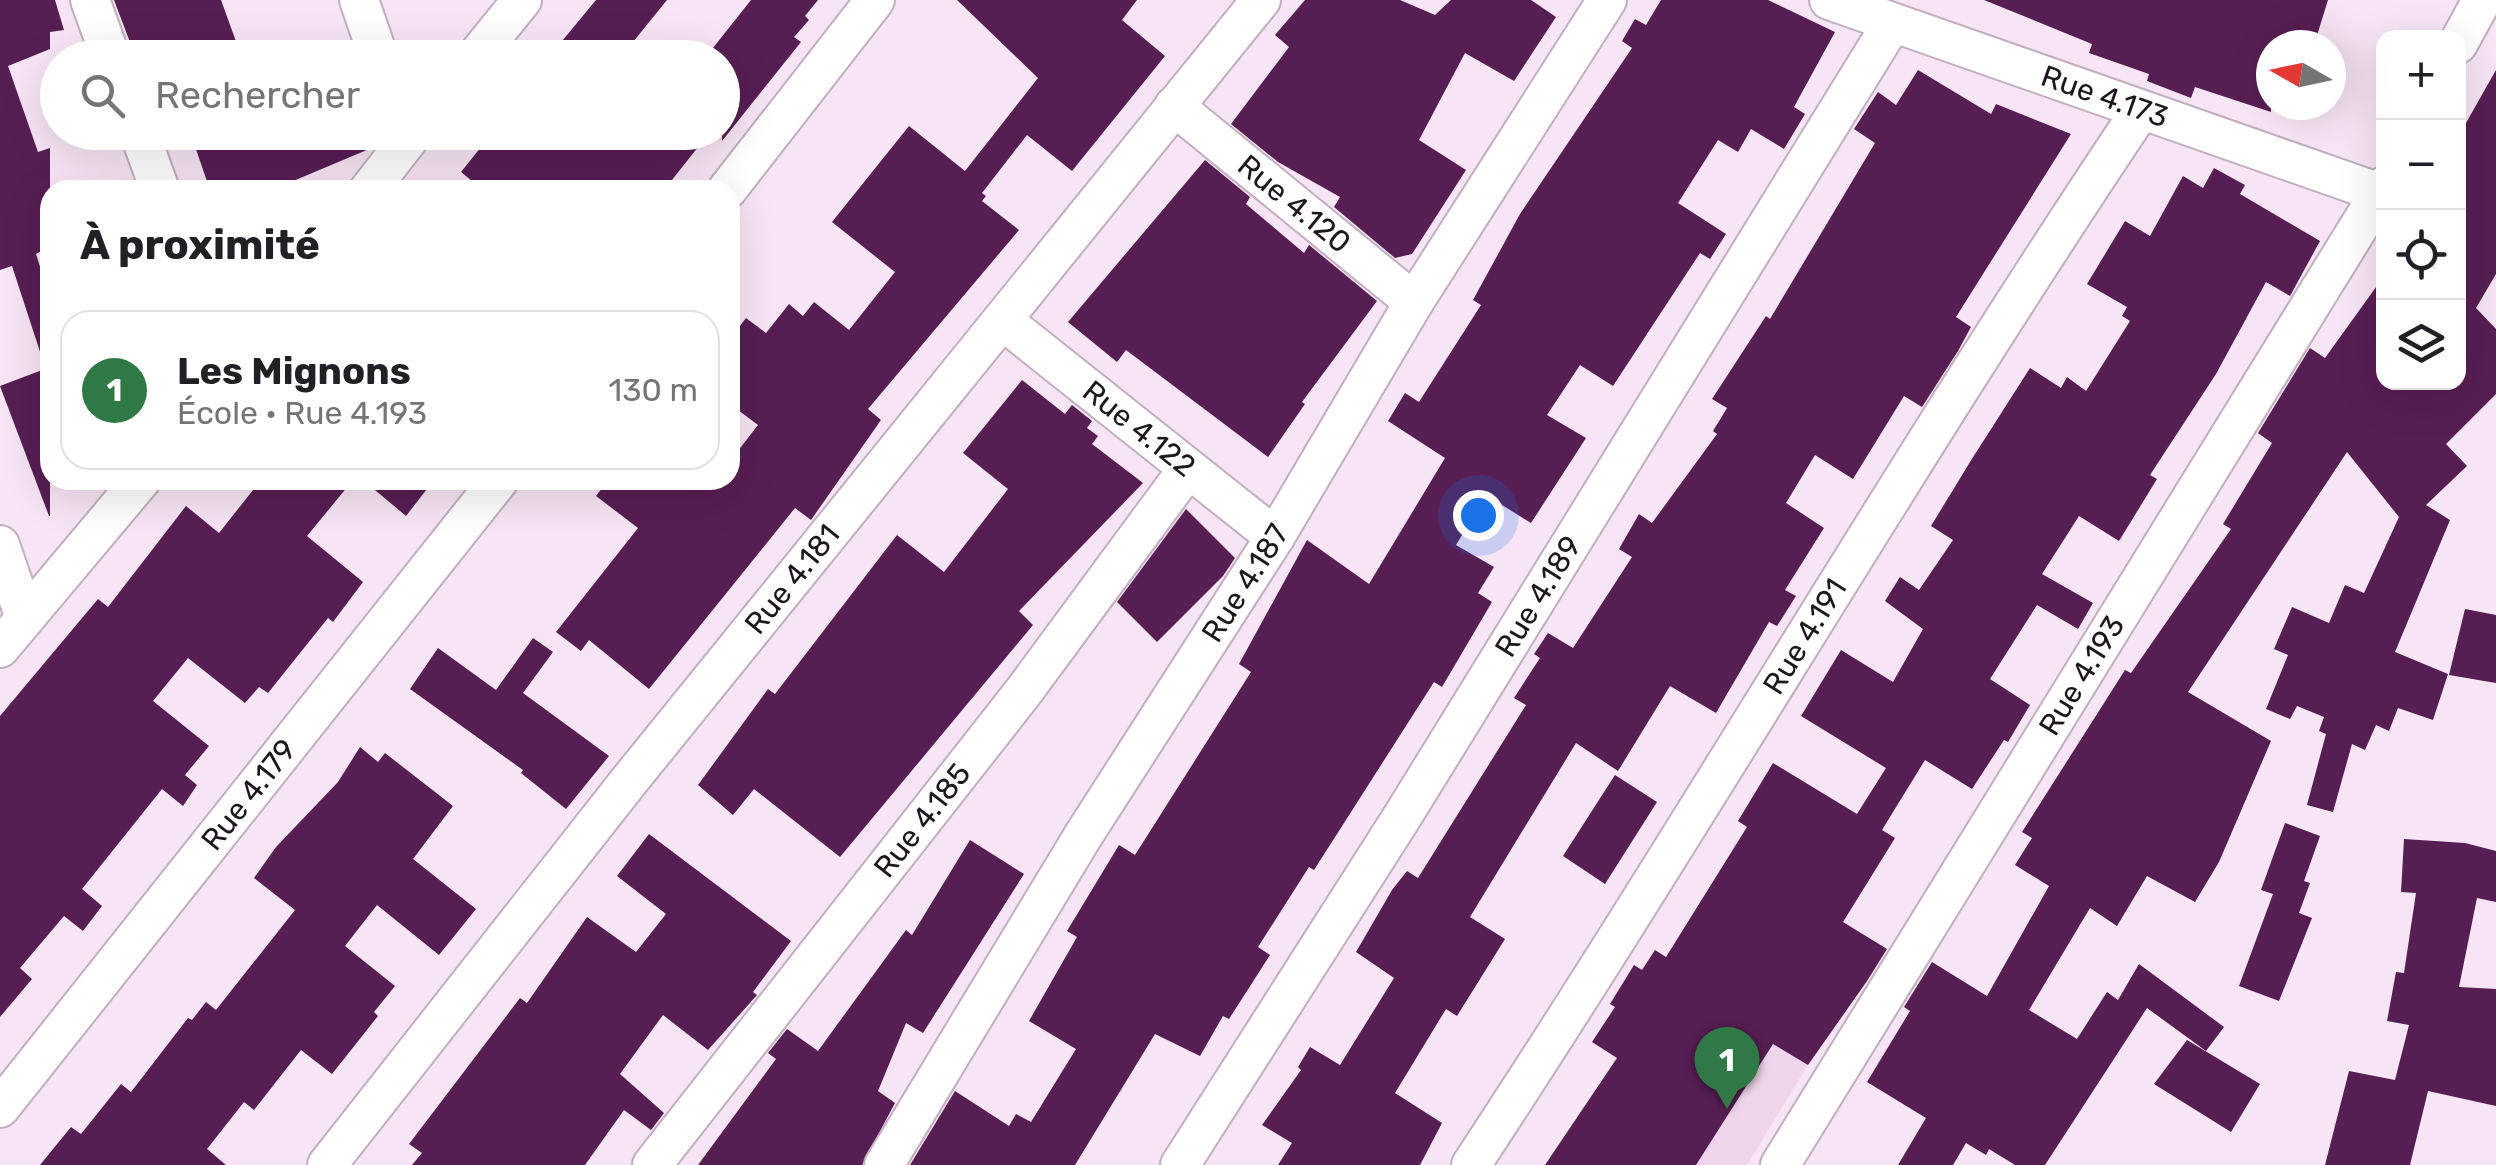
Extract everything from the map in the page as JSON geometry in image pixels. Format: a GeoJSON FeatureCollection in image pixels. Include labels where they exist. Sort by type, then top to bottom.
{"type":"FeatureCollection","features":[{"type":"Feature","properties":{"kind":"street"},"geometry":{"type":"LineString","coordinates":[[90,0],[104,40]]}},
{"type":"Feature","properties":{"kind":"street"},"geometry":{"type":"LineString","coordinates":[[359,0],[373,40]]}},
{"type":"Feature","properties":{"kind":"street"},"geometry":{"type":"LineString","coordinates":[[490,40],[522,0]]}},
{"type":"Feature","properties":{"kind":"street"},"geometry":{"type":"LineString","coordinates":[[735,180],[875,0]]}},
{"type":"Feature","properties":{"kind":"street","name":"Rue 4.181"},"geometry":{"type":"LineString","coordinates":[[328,1165],[629,781],[1260,0]]}},
{"type":"Feature","properties":{"kind":"street","name":"Rue 4.187"},"geometry":{"type":"LineString","coordinates":[[884,1165],[1094,820],[1275,537],[1414,302],[1608,0]]}},
{"type":"Feature","properties":{"kind":"street","name":"Rue 4.173"},"geometry":{"type":"LineString","coordinates":[[1829,0],[1891,25],[2376,187]]}},
{"type":"Feature","properties":{"kind":"street"},"geometry":{"type":"LineString","coordinates":[[2466,30],[2482,0]]}},
{"type":"Feature","properties":{"kind":"street","name":"Rue 4.189"},"geometry":{"type":"LineString","coordinates":[[1180,1165],[1402,817],[1891,25]]}},
{"type":"Feature","properties":{"kind":"street","name":"Rue 4.120"},"geometry":{"type":"LineString","coordinates":[[1174,106],[1414,302]]}},
{"type":"Feature","properties":{"kind":"street","name":"Rue 4.191"},"geometry":{"type":"LineString","coordinates":[[1471,1165],[1600,970],[2026,281],[2141,110]]}},
{"type":"Feature","properties":{"kind":"street"},"geometry":{"type":"LineString","coordinates":[[146,150],[156,180]]}},
{"type":"Feature","properties":{"kind":"street"},"geometry":{"type":"LineString","coordinates":[[377,180],[398,150]]}},
{"type":"Feature","properties":{"kind":"street","name":"Rue 4.193"},"geometry":{"type":"LineString","coordinates":[[1780,1165],[2242,409],[2376,198]]}},
{"type":"Feature","properties":{"kind":"street","name":"Rue 4.122"},"geometry":{"type":"LineString","coordinates":[[1002,320],[1275,537]]}},
{"type":"Feature","properties":{"kind":"street","name":"Rue 4.185"},"geometry":{"type":"LineString","coordinates":[[652,1165],[1024,692],[1187,470]]}},
{"type":"Feature","properties":{"kind":"street"},"geometry":{"type":"LineString","coordinates":[[0,648],[133,490]]}},
{"type":"Feature","properties":{"kind":"street","name":"Rue 4.179"},"geometry":{"type":"LineString","coordinates":[[0,1108],[491,490]]}},
{"type":"Feature","properties":{"kind":"street"},"geometry":{"type":"LineString","coordinates":[[0,545],[25,618]]}},
{"type":"Feature","properties":{"kind":"shaded area"},"geometry":{"type":"Polygon","coordinates":[[[1749,984],[1828,1032],[1747,1165],[1677,1165],[1749,984]]]}},
{"type":"Feature","properties":{"kind":"building"},"geometry":{"type":"Polygon","coordinates":[[[0,0],[55,0],[64,30],[50,32],[50,40],[40,40],[40,53],[8,66],[38,152],[50,150],[50,180],[40,180],[40,252],[36,254],[40,267],[40,352],[12,266],[0,270],[0,0]]]}},
{"type":"Feature","properties":{"kind":"building"},"geometry":{"type":"Polygon","coordinates":[[[114,0],[221,0],[235,40],[129,40],[114,0]]]}},
{"type":"Feature","properties":{"kind":"building"},"geometry":{"type":"Polygon","coordinates":[[[596,0],[667,0],[635,40],[563,40],[596,0]]]}},
{"type":"Feature","properties":{"kind":"building"},"geometry":{"type":"Polygon","coordinates":[[[751,0],[818,0],[805,16],[809,20],[794,37],[801,42],[740,118],[740,40],[719,40],[751,0]]]}},
{"type":"Feature","properties":{"kind":"building"},"geometry":{"type":"Polygon","coordinates":[[[957,0],[1137,0],[1122,20],[1165,56],[1072,171],[1027,135],[982,193],[986,196],[982,201],[1019,230],[868,409],[881,420],[811,520],[795,508],[649,689],[589,640],[581,651],[556,632],[638,528],[596,496],[600,490],[740,490],[740,448],[758,425],[740,412],[740,326],[746,318],[766,333],[789,304],[803,316],[814,302],[849,330],[895,272],[832,222],[909,126],[965,171],[1038,78],[957,0]]]}},
{"type":"Feature","properties":{"kind":"building"},"geometry":{"type":"Polygon","coordinates":[[[1305,0],[1400,0],[1435,15],[1451,0],[1531,0],[1556,17],[1514,81],[1465,53],[1419,140],[1466,170],[1412,254],[1395,258],[1334,207],[1340,197],[1278,162],[1231,124],[1289,47],[1275,35],[1305,0]]]}},
{"type":"Feature","properties":{"kind":"building"},"geometry":{"type":"Polygon","coordinates":[[[1661,0],[1768,0],[1835,32],[1794,107],[1805,114],[1784,149],[1751,129],[1738,152],[1718,140],[1678,203],[1726,234],[1710,259],[1700,253],[1613,386],[1580,365],[1547,415],[1586,438],[1531,523],[1486,495],[1456,545],[1494,567],[1478,593],[1492,602],[1442,687],[1434,682],[1314,870],[1309,867],[1258,947],[1270,955],[1229,1019],[1223,1016],[1200,1056],[1155,1034],[1075,1165],[910,1165],[955,1091],[1009,1126],[1016,1114],[1031,1122],[1076,1049],[1029,1021],[1077,937],[1067,931],[1119,845],[1135,855],[1251,672],[1239,664],[1307,540],[1369,584],[1445,458],[1388,421],[1405,393],[1419,402],[1481,305],[1473,300],[1520,214],[1632,48],[1622,41],[1635,19],[1646,25],[1661,0]]]}},
{"type":"Feature","properties":{"kind":"building"},"geometry":{"type":"Polygon","coordinates":[[[1984,0],[2328,0],[2319,30],[2256,30],[2256,107],[2195,87],[2191,98],[2147,81],[2149,74],[2089,53],[2092,44],[1984,0]]]}},
{"type":"Feature","properties":{"kind":"building"},"geometry":{"type":"Polygon","coordinates":[[[1918,70],[1991,114],[1996,104],[2071,134],[1956,317],[1971,327],[1958,351],[1922,407],[1904,396],[1853,479],[1815,455],[1786,503],[1824,528],[1785,590],[1796,596],[1777,626],[1769,622],[1716,713],[1670,686],[1618,771],[1576,743],[1470,917],[1505,939],[1457,1016],[1446,1009],[1395,1093],[1442,1123],[1420,1165],[1278,1165],[1292,1143],[1262,1125],[1301,1070],[1298,1067],[1310,1047],[1340,1065],[1394,978],[1356,952],[1392,890],[1407,871],[1418,878],[1526,705],[1514,698],[1540,658],[1534,654],[1548,633],[1573,648],[1632,557],[1619,549],[1639,514],[1652,523],[1717,434],[1713,431],[1727,408],[1712,399],[1766,316],[1770,319],[1875,143],[1854,129],[1878,92],[1896,105],[1918,70]]]}},
{"type":"Feature","properties":{"kind":"building"},"geometry":{"type":"Polygon","coordinates":[[[2496,70],[2496,274],[2476,308],[2496,329],[2496,394],[2446,444],[2467,466],[2426,505],[2450,520],[2395,652],[2448,674],[2433,720],[2398,708],[2389,731],[2376,725],[2365,750],[2352,744],[2333,812],[2307,805],[2326,734],[2319,731],[2324,717],[2297,706],[2290,719],[2266,709],[2288,655],[2274,649],[2292,607],[2329,623],[2345,585],[2364,593],[2399,517],[2347,452],[2188,692],[2271,741],[2219,862],[2195,902],[2147,876],[2117,926],[2090,908],[2029,1010],[2077,1039],[2107,992],[2118,1000],[2139,964],[2224,1027],[2206,1051],[2147,1008],[2045,1165],[2015,1165],[1989,1149],[1986,1155],[1966,1143],[1953,1165],[1898,1165],[1926,1118],[1867,1082],[1910,1011],[1904,1007],[1932,962],[1987,996],[2049,886],[2015,865],[2032,838],[2022,832],[2125,670],[2131,673],[2231,529],[2223,524],[2272,443],[2258,433],[2310,348],[2325,358],[2376,287],[2376,390],[2466,390],[2466,123],[2496,70]]]}},
{"type":"Feature","properties":{"kind":"building"},"geometry":{"type":"Polygon","coordinates":[[[196,150],[367,150],[296,180],[207,180],[196,150]]]}},
{"type":"Feature","properties":{"kind":"building"},"geometry":{"type":"Polygon","coordinates":[[[479,150],[696,150],[672,180],[471,180],[461,172],[479,150]]]}},
{"type":"Feature","properties":{"kind":"building"},"geometry":{"type":"Polygon","coordinates":[[[1205,160],[1250,197],[1246,204],[1304,253],[1309,245],[1377,301],[1302,402],[1305,404],[1268,457],[1126,350],[1117,362],[1068,322],[1205,160]]]}},
{"type":"Feature","properties":{"kind":"building"},"geometry":{"type":"Polygon","coordinates":[[[2214,168],[2245,185],[2240,194],[2320,241],[2290,296],[2266,282],[2216,374],[2150,475],[2157,479],[2119,541],[2079,516],[2042,574],[2093,603],[2078,629],[2037,605],[1990,679],[2030,705],[2008,742],[2004,740],[1972,789],[1925,760],[1882,830],[1895,838],[1843,922],[1887,949],[1867,981],[1808,1065],[1773,1044],[1696,1165],[1545,1165],[1617,1058],[1592,1042],[1615,1007],[1610,1004],[1634,965],[1642,970],[1655,950],[1666,957],[1747,827],[1738,821],[1773,763],[1857,814],[1886,768],[1801,716],[1841,650],[1893,682],[1923,629],[1885,601],[1900,577],[1919,590],[1953,540],[1931,526],[1970,462],[2030,368],[2061,388],[2067,377],[2086,391],[2130,321],[2122,316],[2127,307],[2087,284],[2125,221],[2150,236],[2183,176],[2203,188],[2214,168]]]}},
{"type":"Feature","properties":{"kind":"building"},"geometry":{"type":"Polygon","coordinates":[[[40,371],[40,490],[50,490],[50,516],[49,516],[0,386],[40,371]]]}},
{"type":"Feature","properties":{"kind":"building"},"geometry":{"type":"Polygon","coordinates":[[[1022,380],[1065,414],[1072,405],[1092,421],[1087,428],[1098,436],[1092,444],[1143,483],[1019,611],[1033,625],[840,857],[754,789],[733,815],[698,785],[768,689],[775,694],[897,535],[944,572],[1008,489],[963,453],[1022,380]]]}},
{"type":"Feature","properties":{"kind":"building"},"geometry":{"type":"Polygon","coordinates":[[[253,490],[345,490],[307,536],[363,582],[333,622],[328,618],[268,693],[259,687],[245,703],[188,658],[153,701],[209,746],[185,775],[197,785],[183,806],[162,789],[82,889],[102,906],[83,931],[64,916],[20,968],[32,979],[0,1017],[0,716],[98,599],[108,607],[186,506],[219,533],[253,490]]]}},
{"type":"Feature","properties":{"kind":"building"},"geometry":{"type":"Polygon","coordinates":[[[375,490],[426,490],[406,516],[375,490]]]}},
{"type":"Feature","properties":{"kind":"building"},"geometry":{"type":"Polygon","coordinates":[[[1186,509],[1235,558],[1223,576],[1157,642],[1117,602],[1186,509]]]}},
{"type":"Feature","properties":{"kind":"building"},"geometry":{"type":"Polygon","coordinates":[[[2465,609],[2496,615],[2496,683],[2449,675],[2465,609]]]}},
{"type":"Feature","properties":{"kind":"building"},"geometry":{"type":"Polygon","coordinates":[[[533,638],[553,652],[523,693],[609,756],[566,809],[521,773],[523,770],[410,689],[438,648],[496,690],[533,638]]]}},
{"type":"Feature","properties":{"kind":"building"},"geometry":{"type":"Polygon","coordinates":[[[360,747],[378,762],[385,753],[453,806],[413,859],[476,909],[439,955],[377,905],[345,946],[395,986],[374,1012],[378,1016],[332,1074],[301,1050],[254,1110],[244,1102],[207,1149],[226,1165],[40,1165],[71,1127],[81,1134],[121,1084],[131,1092],[188,1018],[192,1020],[206,1002],[216,1010],[295,910],[254,878],[276,847],[338,782],[360,747]]]}},
{"type":"Feature","properties":{"kind":"building"},"geometry":{"type":"Polygon","coordinates":[[[1615,775],[1657,802],[1605,884],[1563,856],[1615,775]]]}},
{"type":"Feature","properties":{"kind":"building"},"geometry":{"type":"Polygon","coordinates":[[[2285,823],[2320,836],[2304,881],[2310,883],[2299,913],[2312,918],[2279,1001],[2239,986],[2273,894],[2261,890],[2285,823]]]}},
{"type":"Feature","properties":{"kind":"building"},"geometry":{"type":"Polygon","coordinates":[[[649,834],[791,941],[753,992],[757,995],[708,1050],[663,1015],[620,1074],[664,1113],[651,1130],[624,1110],[585,1165],[412,1165],[422,1153],[409,1144],[520,998],[527,1003],[587,917],[636,952],[666,914],[617,876],[649,834]]]}},
{"type":"Feature","properties":{"kind":"building"},"geometry":{"type":"Polygon","coordinates":[[[2404,839],[2465,843],[2496,851],[2496,902],[2477,898],[2459,987],[2496,989],[2496,1106],[2428,1091],[2410,1165],[2325,1165],[2349,1071],[2395,1080],[2409,1025],[2387,1021],[2396,972],[2404,973],[2416,893],[2401,892],[2404,839]]]}},
{"type":"Feature","properties":{"kind":"building"},"geometry":{"type":"Polygon","coordinates":[[[970,840],[1024,874],[923,1033],[906,1023],[878,1091],[895,1103],[862,1165],[698,1165],[776,1059],[768,1053],[787,1029],[818,1051],[906,930],[912,935],[970,840]]]}},
{"type":"Feature","properties":{"kind":"building"},"geometry":{"type":"Polygon","coordinates":[[[2187,1040],[2260,1084],[2231,1132],[2154,1084],[2187,1040]]]}},
{"type":"Feature","properties":{"kind":"place","name":"Les Mignons"},"geometry":{"type":"Point","coordinates":[1727,1109]}}]}
